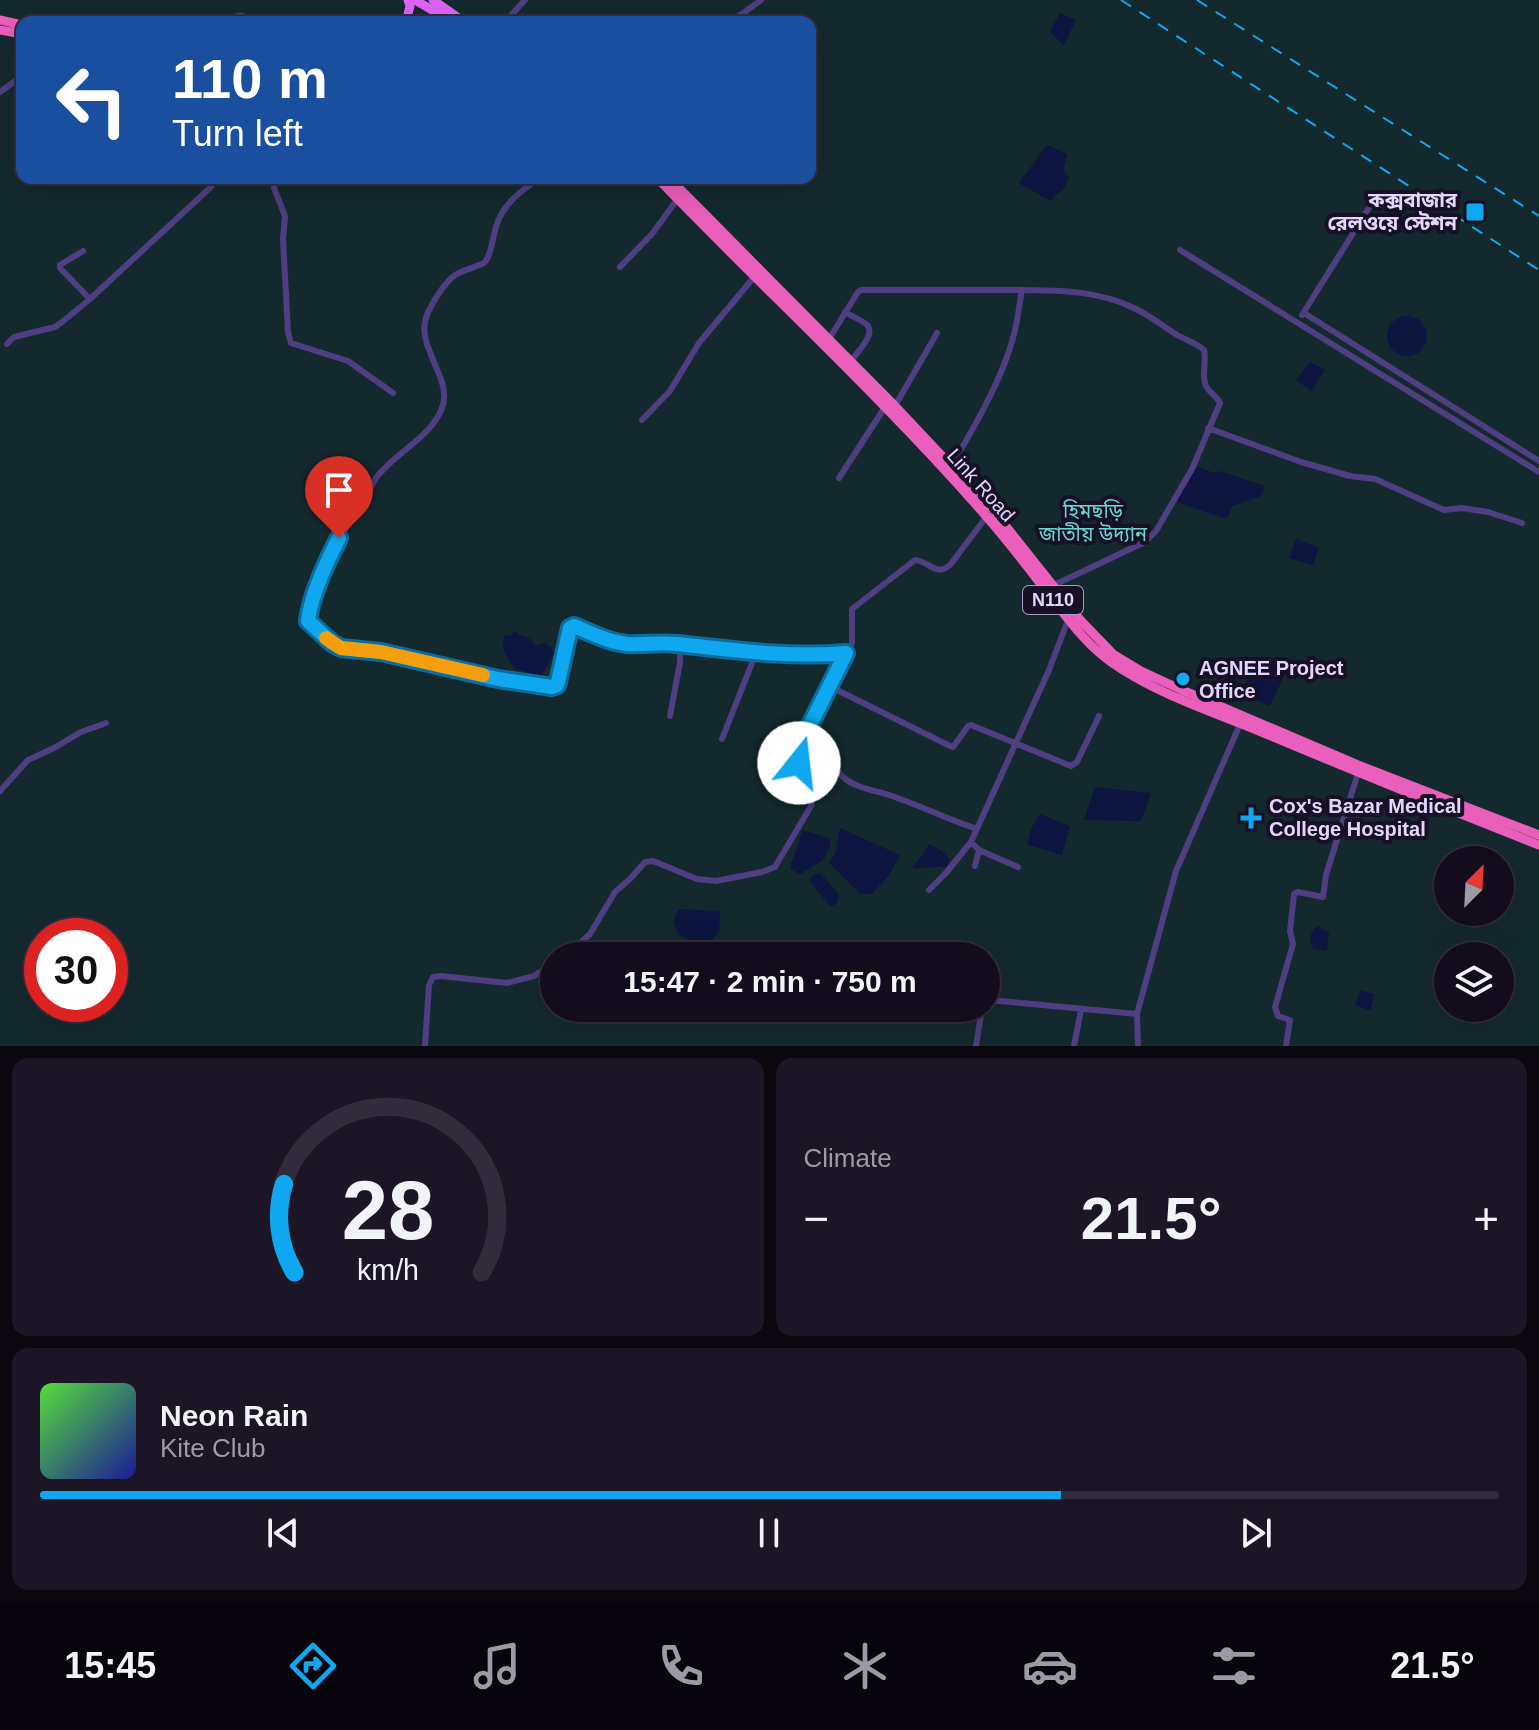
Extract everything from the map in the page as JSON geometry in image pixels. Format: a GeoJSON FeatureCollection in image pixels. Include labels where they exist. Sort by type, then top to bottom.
{"type":"FeatureCollection","features":[{"type":"Feature","properties":{"kind":"highway","name":"Link Road"},"geometry":{"type":"LineString","coordinates":[[665,184],[851,361],[1049,587],[1113,654],[1128,664],[1358,773],[1539,845]]}},
{"type":"Feature","properties":{"kind":"highway","name":"Link Road"},"geometry":{"type":"LineString","coordinates":[[673,184],[755,275],[993,510],[1049,587],[1068,620],[1109,661],[1133,676],[1539,835]]}},
{"type":"Feature","properties":{"kind":"main road"},"geometry":{"type":"LineString","coordinates":[[415,0],[442,16]]}},
{"type":"Feature","properties":{"kind":"main road"},"geometry":{"type":"LineString","coordinates":[[433,0],[456,16]]}},
{"type":"Feature","properties":{"kind":"street"},"geometry":{"type":"LineString","coordinates":[[510,16],[525,0]]}},
{"type":"Feature","properties":{"kind":"street"},"geometry":{"type":"LineString","coordinates":[[739,16],[761,0]]}},
{"type":"Feature","properties":{"kind":"street"},"geometry":{"type":"LineString","coordinates":[[7,344],[14,337],[55,327],[90,299],[213,184]]}},
{"type":"Feature","properties":{"kind":"street"},"geometry":{"type":"LineString","coordinates":[[274,184],[285,216],[283,261],[288,337],[291,343],[348,361],[393,393]]}},
{"type":"Feature","properties":{"kind":"street"},"geometry":{"type":"LineString","coordinates":[[531,184],[513,197],[505,208],[498,220],[487,259],[445,284],[429,311],[425,322],[427,347],[445,390],[439,415],[432,426],[376,478],[331,553],[309,609],[308,621],[341,648],[381,652],[498,679],[552,687],[558,682],[572,626],[623,644],[680,644],[756,653],[846,653]]}},
{"type":"Feature","properties":{"kind":"street"},"geometry":{"type":"LineString","coordinates":[[620,267],[652,234],[680,195]]}},
{"type":"Feature","properties":{"kind":"street"},"geometry":{"type":"LineString","coordinates":[[1298,322],[1375,198]]}},
{"type":"Feature","properties":{"kind":"street"},"geometry":{"type":"LineString","coordinates":[[1180,250],[1539,472]]}},
{"type":"Feature","properties":{"kind":"street"},"geometry":{"type":"LineString","coordinates":[[83,251],[60,265],[60,268],[90,299]]}},
{"type":"Feature","properties":{"kind":"street"},"geometry":{"type":"LineString","coordinates":[[642,420],[670,391],[699,343],[755,275]]}},
{"type":"Feature","properties":{"kind":"street"},"geometry":{"type":"LineString","coordinates":[[829,339],[858,292],[866,289],[1022,290],[1075,292],[1110,299],[1135,308],[1182,338],[1201,346],[1206,357],[1204,379],[1207,388],[1220,403],[1192,469],[1156,531],[1145,542],[1049,587]]}},
{"type":"Feature","properties":{"kind":"street"},"geometry":{"type":"LineString","coordinates":[[951,466],[978,419],[1008,352],[1022,290]]}},
{"type":"Feature","properties":{"kind":"street"},"geometry":{"type":"LineString","coordinates":[[845,312],[868,326],[870,331],[851,361]]}},
{"type":"Feature","properties":{"kind":"street"},"geometry":{"type":"LineString","coordinates":[[1304,313],[1539,461]]}},
{"type":"Feature","properties":{"kind":"street"},"geometry":{"type":"LineString","coordinates":[[839,478],[937,333]]}},
{"type":"Feature","properties":{"kind":"street"},"geometry":{"type":"LineString","coordinates":[[1208,428],[1301,462],[1350,476],[1375,479],[1444,510],[1462,508],[1488,512],[1522,523]]}},
{"type":"Feature","properties":{"kind":"street"},"geometry":{"type":"LineString","coordinates":[[581,942],[590,934],[615,892],[645,862],[653,861],[697,879],[716,881],[775,867],[815,795],[799,763],[799,747],[853,638],[852,609],[915,560],[944,570],[987,516]]}},
{"type":"Feature","properties":{"kind":"street"},"geometry":{"type":"LineString","coordinates":[[929,890],[971,842],[1049,670],[1068,620]]}},
{"type":"Feature","properties":{"kind":"street"},"geometry":{"type":"LineString","coordinates":[[670,716],[680,662],[680,644]]}},
{"type":"Feature","properties":{"kind":"street"},"geometry":{"type":"LineString","coordinates":[[722,739],[756,653]]}},
{"type":"Feature","properties":{"kind":"street"},"geometry":{"type":"LineString","coordinates":[[829,686],[953,747],[971,725],[1071,766],[1077,762],[1099,716]]}},
{"type":"Feature","properties":{"kind":"street"},"geometry":{"type":"LineString","coordinates":[[815,714],[832,763],[844,778],[862,788],[890,795],[977,829]]}},
{"type":"Feature","properties":{"kind":"street"},"geometry":{"type":"LineString","coordinates":[[1138,1046],[1137,1014],[1176,871],[1243,719]]}},
{"type":"Feature","properties":{"kind":"street"},"geometry":{"type":"LineString","coordinates":[[0,791],[28,760],[81,732],[106,723]]}},
{"type":"Feature","properties":{"kind":"street"},"geometry":{"type":"LineString","coordinates":[[1286,1046],[1290,1020],[1278,1016],[1275,1007],[1293,944],[1290,931],[1294,894],[1298,892],[1323,897],[1326,875],[1358,773]]}},
{"type":"Feature","properties":{"kind":"street"},"geometry":{"type":"LineString","coordinates":[[971,842],[979,850],[1018,867]]}},
{"type":"Feature","properties":{"kind":"street"},"geometry":{"type":"LineString","coordinates":[[975,866],[979,850]]}},
{"type":"Feature","properties":{"kind":"street"},"geometry":{"type":"LineString","coordinates":[[425,1046],[429,985],[433,977],[507,983],[540,972]]}},
{"type":"Feature","properties":{"kind":"street"},"geometry":{"type":"LineString","coordinates":[[1000,1001],[1137,1014]]}},
{"type":"Feature","properties":{"kind":"street"},"geometry":{"type":"LineString","coordinates":[[1074,1046],[1081,1010]]}},
{"type":"Feature","properties":{"kind":"street"},"geometry":{"type":"LineString","coordinates":[[976,1046],[981,1022]]}},
{"type":"Feature","properties":{"kind":"green space","name":"হিমছড়ি জাতীয় উদ্যান"},"geometry":{"type":"Polygon","coordinates":[[[0,0],[1539,0],[1539,1046],[0,1046],[0,0]]]}},
{"type":"Feature","properties":{"kind":"shaded area"},"geometry":{"type":"Polygon","coordinates":[[[1060,13],[1076,20],[1064,45],[1050,32],[1060,13]]]}},
{"type":"Feature","properties":{"kind":"shaded area"},"geometry":{"type":"Polygon","coordinates":[[[1047,145],[1067,154],[1063,171],[1069,177],[1064,188],[1050,201],[1019,183],[1047,145]]]}},
{"type":"Feature","properties":{"kind":"shaded area"},"geometry":{"type":"Polygon","coordinates":[[[1407,316],[1421,322],[1427,336],[1421,350],[1407,356],[1393,350],[1387,336],[1393,322],[1407,316]]]}},
{"type":"Feature","properties":{"kind":"shaded area"},"geometry":{"type":"Polygon","coordinates":[[[1310,362],[1325,370],[1311,391],[1296,380],[1310,362]]]}},
{"type":"Feature","properties":{"kind":"shaded area"},"geometry":{"type":"Polygon","coordinates":[[[1196,466],[1265,486],[1261,496],[1232,506],[1227,519],[1176,502],[1196,466]]]}},
{"type":"Feature","properties":{"kind":"shaded area"},"geometry":{"type":"Polygon","coordinates":[[[1296,539],[1319,548],[1313,565],[1289,558],[1296,539]]]}},
{"type":"Feature","properties":{"kind":"shaded area"},"geometry":{"type":"Polygon","coordinates":[[[514,630],[536,645],[544,643],[551,647],[554,653],[542,676],[515,669],[507,657],[503,640],[505,635],[512,636],[514,630]]]}},
{"type":"Feature","properties":{"kind":"shaded area"},"geometry":{"type":"Polygon","coordinates":[[[1260,658],[1288,667],[1270,706],[1241,694],[1255,661],[1260,658]]]}},
{"type":"Feature","properties":{"kind":"shaded area"},"geometry":{"type":"Polygon","coordinates":[[[1095,787],[1151,793],[1141,821],[1084,820],[1095,787]]]}},
{"type":"Feature","properties":{"kind":"shaded area"},"geometry":{"type":"Polygon","coordinates":[[[1040,814],[1070,826],[1062,855],[1027,844],[1040,814]]]}},
{"type":"Feature","properties":{"kind":"shaded area"},"geometry":{"type":"Polygon","coordinates":[[[840,828],[900,855],[890,874],[872,894],[860,894],[829,863],[836,852],[840,828]]]}},
{"type":"Feature","properties":{"kind":"shaded area"},"geometry":{"type":"Polygon","coordinates":[[[803,830],[828,838],[831,843],[824,859],[799,875],[790,868],[803,830]]]}},
{"type":"Feature","properties":{"kind":"shaded area"},"geometry":{"type":"Polygon","coordinates":[[[929,844],[950,860],[946,867],[911,868],[924,853],[929,844]]]}},
{"type":"Feature","properties":{"kind":"shaded area"},"geometry":{"type":"Polygon","coordinates":[[[820,873],[839,894],[838,902],[831,907],[810,882],[812,876],[820,873]]]}},
{"type":"Feature","properties":{"kind":"shaded area"},"geometry":{"type":"Polygon","coordinates":[[[678,909],[720,911],[719,932],[711,942],[678,935],[674,921],[678,909]]]}},
{"type":"Feature","properties":{"kind":"shaded area"},"geometry":{"type":"Polygon","coordinates":[[[1317,926],[1329,932],[1327,951],[1312,948],[1310,936],[1317,926]]]}},
{"type":"Feature","properties":{"kind":"shaded area"},"geometry":{"type":"Polygon","coordinates":[[[1361,990],[1374,994],[1371,1009],[1355,1005],[1361,990]]]}},
{"type":"Feature","properties":{"kind":"railway"},"geometry":{"type":"LineString","coordinates":[[1121,0],[1539,270]]}},
{"type":"Feature","properties":{"kind":"railway"},"geometry":{"type":"LineString","coordinates":[[1197,0],[1539,216]]}},
{"type":"Feature","properties":{"kind":"slow traffic"},"geometry":{"type":"LineString","coordinates":[[326,638],[341,648],[381,652],[483,675]]}},
{"type":"Feature","properties":{"kind":"place","name":"কক্সবাজার রেলওয়ে স্টেশন"},"geometry":{"type":"Point","coordinates":[1475,212]}},
{"type":"Feature","properties":{"kind":"place","name":"AGNEE Project Office"},"geometry":{"type":"Point","coordinates":[1183,679]}},
{"type":"Feature","properties":{"kind":"place","name":"Cox's Bazar Medical College Hospital"},"geometry":{"type":"Point","coordinates":[1251,818]}},
{"type":"Feature","properties":{"kind":"route"},"geometry":{"type":"LineString","coordinates":[[339,538],[309,609],[308,621],[341,648],[381,652],[498,679],[552,687],[558,682],[572,626],[623,644],[672,643],[777,655],[846,653],[799,747],[799,763]]}}]}
